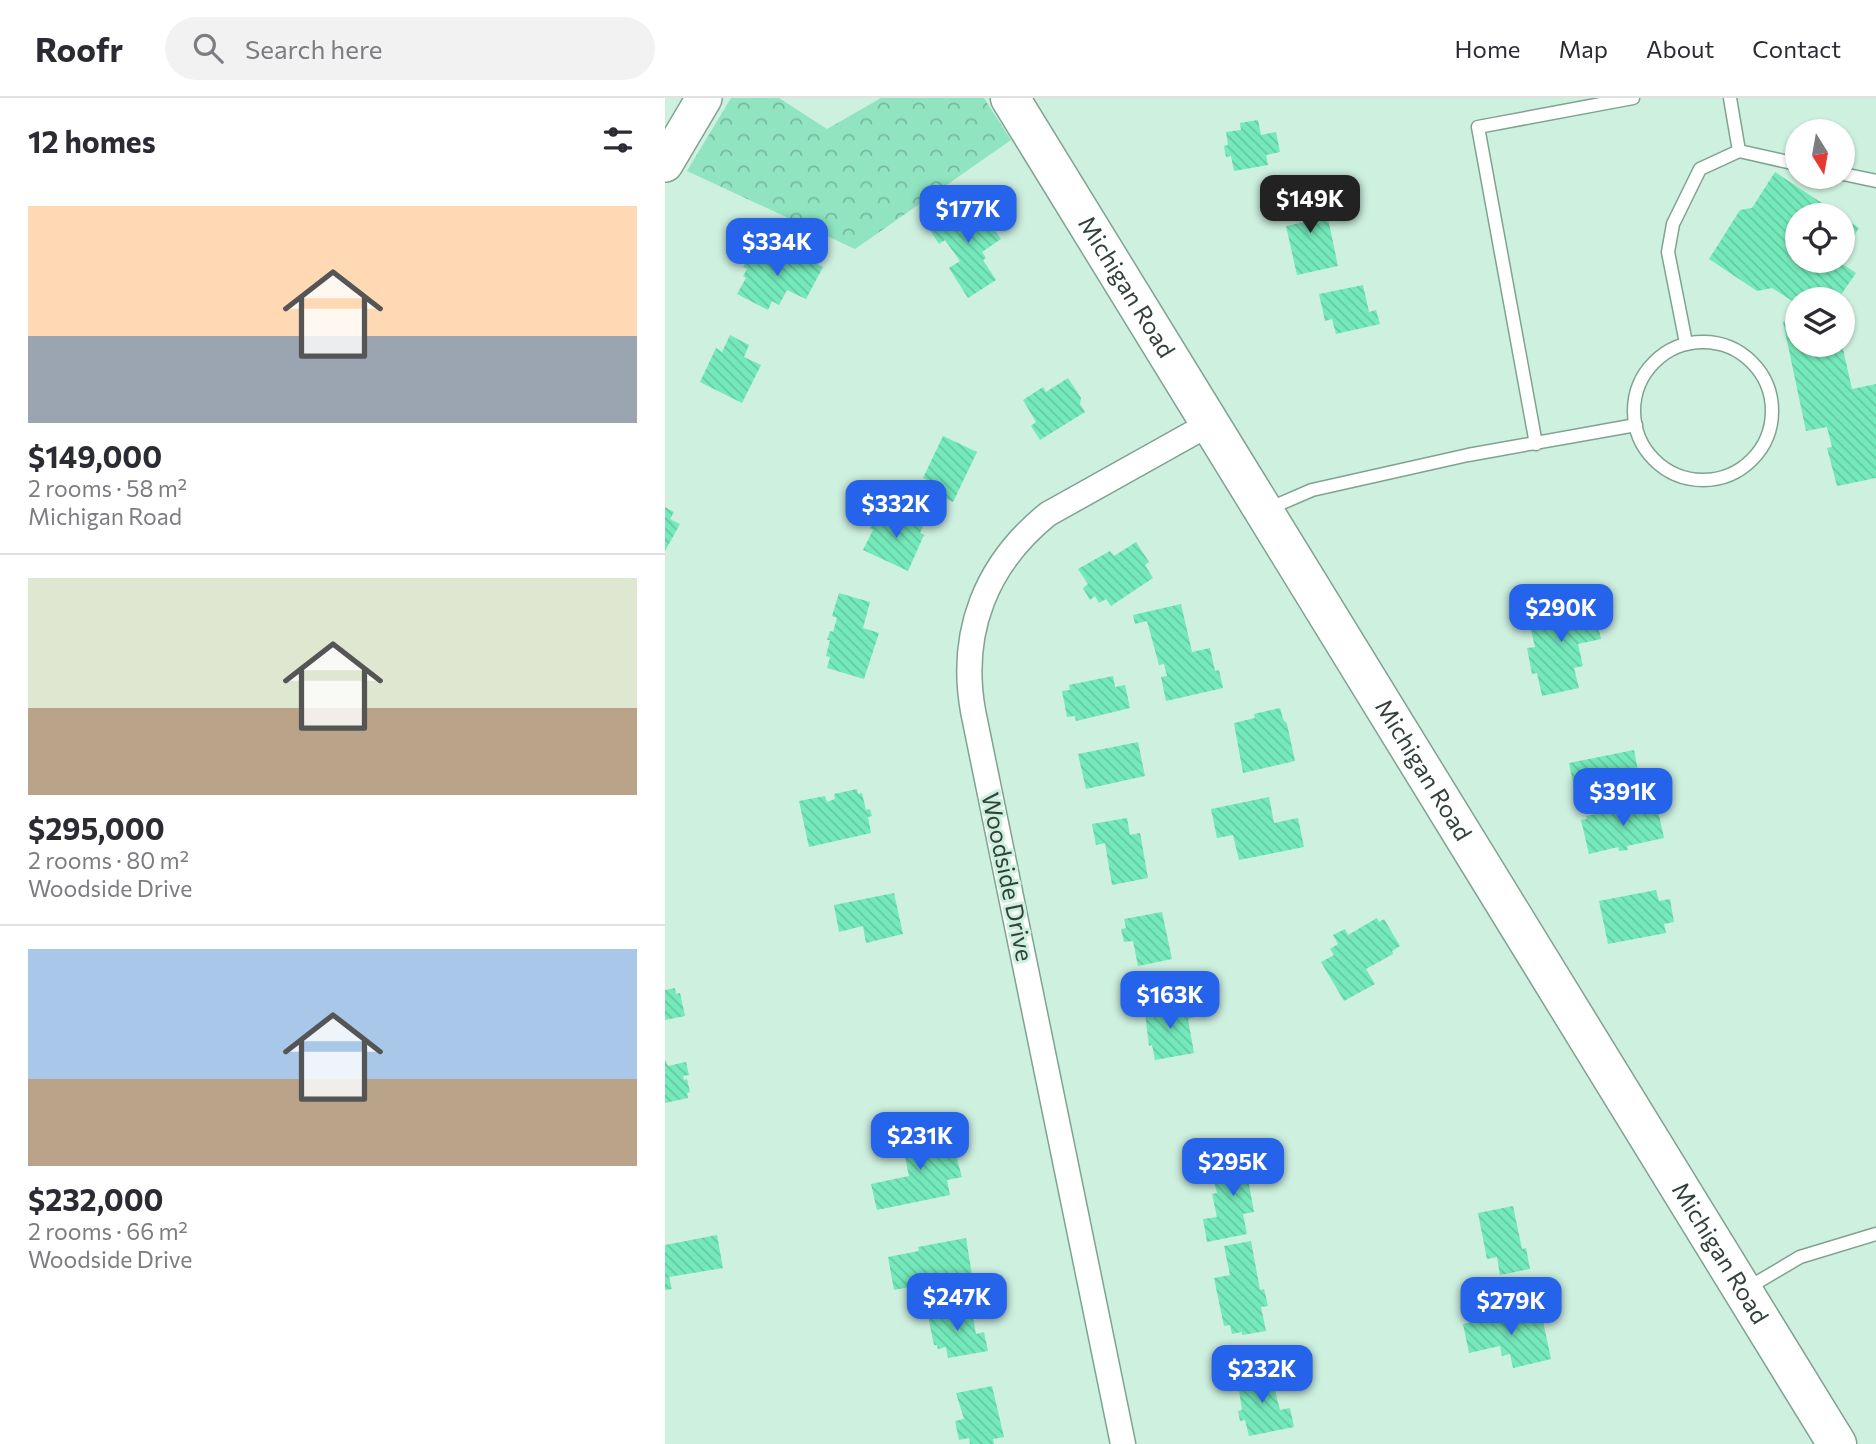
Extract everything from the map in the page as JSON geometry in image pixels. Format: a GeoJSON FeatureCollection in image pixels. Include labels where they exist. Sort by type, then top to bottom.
{"type":"FeatureCollection","features":[{"type":"Feature","properties":{"kind":"main road"},"geometry":{"type":"LineString","coordinates":[[665,164],[704,98]]}},
{"type":"Feature","properties":{"kind":"main road","name":"Michigan Road"},"geometry":{"type":"LineString","coordinates":[[1010,98],[1837,1444]]}},
{"type":"Feature","properties":{"kind":"street","name":"Woodside Drive"},"geometry":{"type":"LineString","coordinates":[[1123,1444],[972,711],[970,649],[977,613],[986,589],[1005,558],[1029,529],[1058,508],[1211,423]]}},
{"type":"Feature","properties":{"kind":"lane"},"geometry":{"type":"LineString","coordinates":[[1536,444],[1478,127],[1633,98]]}},
{"type":"Feature","properties":{"kind":"lane"},"geometry":{"type":"LineString","coordinates":[[1730,98],[1739,151]]}},
{"type":"Feature","properties":{"kind":"lane"},"geometry":{"type":"LineString","coordinates":[[1686,343],[1668,252],[1673,224],[1700,169],[1739,151],[1785,161]]}},
{"type":"Feature","properties":{"kind":"lane"},"geometry":{"type":"LineString","coordinates":[[1855,177],[1876,181]]}},
{"type":"Feature","properties":{"kind":"lane"},"geometry":{"type":"LineString","coordinates":[[1710,342],[1732,348],[1752,361],[1765,380],[1772,402],[1771,425],[1762,447],[1747,464],[1727,476],[1703,480],[1680,476],[1660,464],[1644,447],[1636,425],[1634,404],[1639,384],[1651,366],[1667,352],[1686,343],[1710,342]]}},
{"type":"Feature","properties":{"kind":"lane"},"geometry":{"type":"LineString","coordinates":[[1265,511],[1312,490],[1468,456],[1636,425]]}},
{"type":"Feature","properties":{"kind":"lane"},"geometry":{"type":"LineString","coordinates":[[1743,1291],[1800,1257],[1876,1234]]}},
{"type":"Feature","properties":{"kind":"green space"},"geometry":{"type":"Polygon","coordinates":[[[731,98],[779,98],[827,129],[881,98],[984,98],[1011,140],[855,249],[687,171],[731,98]]]}},
{"type":"Feature","properties":{"kind":"building"},"geometry":{"type":"Polygon","coordinates":[[[1258,120],[1261,135],[1276,132],[1280,152],[1266,155],[1268,165],[1234,171],[1231,156],[1226,157],[1226,132],[1241,130],[1240,123],[1258,120]]]}},
{"type":"Feature","properties":{"kind":"building"},"geometry":{"type":"Polygon","coordinates":[[[1775,172],[1785,179],[1785,189],[1801,189],[1822,203],[1785,203],[1785,273],[1855,272],[1856,273],[1846,287],[1785,287],[1785,296],[1772,288],[1757,291],[1709,259],[1740,210],[1752,208],[1775,172]]]}},
{"type":"Feature","properties":{"kind":"building"},"geometry":{"type":"Polygon","coordinates":[[[1312,186],[1319,216],[1327,214],[1338,266],[1297,275],[1286,226],[1305,222],[1303,214],[1293,216],[1287,192],[1312,186]]]}},
{"type":"Feature","properties":{"kind":"building"},"geometry":{"type":"Polygon","coordinates":[[[971,198],[1001,239],[982,252],[986,258],[983,260],[996,280],[968,298],[949,268],[960,261],[945,240],[939,244],[928,227],[971,198]]]}},
{"type":"Feature","properties":{"kind":"building"},"geometry":{"type":"Polygon","coordinates":[[[758,248],[787,263],[793,252],[823,267],[806,299],[787,290],[779,305],[772,301],[768,310],[737,294],[746,278],[743,276],[747,269],[743,267],[750,254],[754,257],[758,248]]]}},
{"type":"Feature","properties":{"kind":"building"},"geometry":{"type":"Polygon","coordinates":[[[1363,285],[1369,312],[1376,310],[1380,324],[1336,334],[1332,319],[1325,321],[1319,294],[1363,285]]]}},
{"type":"Feature","properties":{"kind":"building"},"geometry":{"type":"Polygon","coordinates":[[[730,335],[749,345],[744,357],[761,365],[742,403],[700,382],[716,348],[722,352],[730,335]]]}},
{"type":"Feature","properties":{"kind":"building"},"geometry":{"type":"Polygon","coordinates":[[[1790,357],[1845,357],[1852,389],[1876,384],[1876,478],[1837,486],[1827,448],[1832,447],[1827,427],[1806,431],[1790,357]]]}},
{"type":"Feature","properties":{"kind":"building"},"geometry":{"type":"Polygon","coordinates":[[[1068,378],[1081,398],[1080,404],[1085,412],[1040,440],[1031,426],[1036,422],[1023,400],[1043,387],[1046,392],[1068,378]]]}},
{"type":"Feature","properties":{"kind":"building"},"geometry":{"type":"Polygon","coordinates":[[[943,436],[977,452],[953,502],[935,493],[939,485],[923,478],[943,436]]]}},
{"type":"Feature","properties":{"kind":"building"},"geometry":{"type":"Polygon","coordinates":[[[665,507],[674,512],[670,519],[680,524],[665,551],[665,507]]]}},
{"type":"Feature","properties":{"kind":"building"},"geometry":{"type":"Polygon","coordinates":[[[903,512],[925,522],[920,533],[924,535],[908,571],[863,550],[873,530],[870,528],[877,513],[898,523],[903,512]]]}},
{"type":"Feature","properties":{"kind":"building"},"geometry":{"type":"Polygon","coordinates":[[[1136,542],[1149,562],[1145,565],[1153,578],[1111,606],[1106,599],[1099,603],[1095,596],[1090,600],[1083,588],[1088,584],[1078,569],[1110,551],[1114,556],[1136,542]]]}},
{"type":"Feature","properties":{"kind":"building"},"geometry":{"type":"Polygon","coordinates":[[[839,593],[870,602],[863,628],[879,633],[864,679],[827,668],[830,657],[826,656],[830,640],[827,640],[830,631],[833,632],[837,618],[832,616],[839,593]]]}},
{"type":"Feature","properties":{"kind":"building"},"geometry":{"type":"Polygon","coordinates":[[[1592,599],[1601,639],[1578,644],[1583,666],[1574,668],[1579,688],[1542,696],[1537,673],[1532,674],[1527,648],[1535,647],[1527,613],[1592,599]]]}},
{"type":"Feature","properties":{"kind":"building"},"geometry":{"type":"Polygon","coordinates":[[[1181,604],[1192,652],[1210,648],[1215,671],[1219,670],[1223,688],[1166,701],[1161,677],[1167,676],[1164,664],[1159,665],[1147,621],[1135,624],[1133,615],[1181,604]]]}},
{"type":"Feature","properties":{"kind":"building"},"geometry":{"type":"Polygon","coordinates":[[[1113,676],[1115,687],[1125,685],[1130,708],[1076,721],[1075,716],[1067,717],[1062,691],[1070,690],[1069,685],[1113,676]]]}},
{"type":"Feature","properties":{"kind":"building"},"geometry":{"type":"Polygon","coordinates":[[[1280,708],[1287,724],[1295,761],[1243,773],[1234,723],[1255,718],[1254,714],[1280,708]]]}},
{"type":"Feature","properties":{"kind":"building"},"geometry":{"type":"Polygon","coordinates":[[[1138,742],[1145,776],[1086,789],[1078,754],[1138,742]]]}},
{"type":"Feature","properties":{"kind":"building"},"geometry":{"type":"Polygon","coordinates":[[[1634,750],[1641,786],[1576,798],[1569,763],[1634,750]]]}},
{"type":"Feature","properties":{"kind":"building"},"geometry":{"type":"Polygon","coordinates":[[[857,789],[858,794],[862,793],[866,810],[870,809],[872,816],[868,817],[871,833],[809,847],[799,801],[825,796],[827,802],[835,799],[834,794],[857,789]]]}},
{"type":"Feature","properties":{"kind":"building"},"geometry":{"type":"Polygon","coordinates":[[[1269,797],[1274,823],[1298,818],[1304,847],[1239,860],[1233,835],[1217,838],[1211,809],[1269,797]]]}},
{"type":"Feature","properties":{"kind":"building"},"geometry":{"type":"Polygon","coordinates":[[[1656,801],[1664,838],[1627,846],[1628,850],[1619,851],[1618,847],[1589,854],[1581,820],[1587,819],[1586,816],[1656,801]]]}},
{"type":"Feature","properties":{"kind":"building"},"geometry":{"type":"Polygon","coordinates":[[[1127,818],[1130,835],[1140,833],[1148,878],[1112,885],[1105,843],[1096,845],[1092,824],[1127,818]]]}},
{"type":"Feature","properties":{"kind":"building"},"geometry":{"type":"Polygon","coordinates":[[[1656,890],[1659,901],[1670,899],[1674,922],[1664,924],[1666,933],[1608,944],[1599,901],[1656,890]]]}},
{"type":"Feature","properties":{"kind":"building"},"geometry":{"type":"Polygon","coordinates":[[[894,893],[903,934],[866,943],[863,926],[839,932],[834,905],[894,893]]]}},
{"type":"Feature","properties":{"kind":"building"},"geometry":{"type":"Polygon","coordinates":[[[1162,912],[1172,959],[1138,966],[1133,941],[1124,942],[1121,929],[1126,928],[1124,919],[1162,912]]]}},
{"type":"Feature","properties":{"kind":"building"},"geometry":{"type":"Polygon","coordinates":[[[1377,918],[1379,922],[1384,919],[1400,946],[1392,951],[1393,954],[1366,969],[1375,984],[1344,1001],[1321,962],[1334,955],[1330,949],[1338,944],[1333,935],[1345,929],[1348,935],[1377,918]]]}},
{"type":"Feature","properties":{"kind":"building"},"geometry":{"type":"Polygon","coordinates":[[[675,988],[676,994],[680,993],[685,1016],[665,1020],[665,990],[675,988]]]}},
{"type":"Feature","properties":{"kind":"building"},"geometry":{"type":"Polygon","coordinates":[[[1184,1003],[1184,1007],[1193,1005],[1195,1017],[1188,1019],[1194,1053],[1155,1060],[1152,1045],[1149,1046],[1145,1013],[1184,1003]]]}},
{"type":"Feature","properties":{"kind":"building"},"geometry":{"type":"Polygon","coordinates":[[[665,1059],[668,1066],[686,1062],[689,1075],[683,1076],[684,1080],[687,1079],[690,1092],[687,1093],[688,1098],[665,1103],[665,1059]]]}},
{"type":"Feature","properties":{"kind":"building"},"geometry":{"type":"Polygon","coordinates":[[[927,1128],[930,1141],[939,1139],[940,1144],[952,1142],[962,1177],[947,1180],[950,1195],[877,1210],[871,1184],[909,1176],[900,1134],[927,1128]]]}},
{"type":"Feature","properties":{"kind":"building"},"geometry":{"type":"Polygon","coordinates":[[[1261,1155],[1265,1175],[1248,1179],[1254,1212],[1243,1214],[1247,1234],[1207,1242],[1203,1219],[1217,1217],[1212,1194],[1217,1193],[1214,1182],[1218,1181],[1215,1164],[1261,1155]]]}},
{"type":"Feature","properties":{"kind":"building"},"geometry":{"type":"Polygon","coordinates":[[[1513,1206],[1522,1249],[1526,1248],[1530,1269],[1500,1275],[1497,1257],[1487,1259],[1478,1213],[1513,1206]]]}},
{"type":"Feature","properties":{"kind":"building"},"geometry":{"type":"Polygon","coordinates":[[[717,1235],[723,1268],[669,1277],[672,1289],[665,1290],[665,1245],[717,1235]]]}},
{"type":"Feature","properties":{"kind":"building"},"geometry":{"type":"Polygon","coordinates":[[[966,1238],[972,1275],[945,1280],[946,1284],[940,1285],[940,1281],[894,1290],[888,1257],[919,1251],[918,1247],[966,1238]]]}},
{"type":"Feature","properties":{"kind":"building"},"geometry":{"type":"Polygon","coordinates":[[[1251,1241],[1260,1290],[1264,1289],[1268,1306],[1261,1307],[1266,1331],[1232,1334],[1230,1325],[1224,1326],[1214,1278],[1230,1275],[1224,1246],[1251,1241]]]}},
{"type":"Feature","properties":{"kind":"building"},"geometry":{"type":"Polygon","coordinates":[[[971,1307],[976,1334],[984,1332],[988,1351],[948,1358],[946,1347],[938,1349],[937,1345],[934,1345],[928,1316],[971,1307]]]}},
{"type":"Feature","properties":{"kind":"building"},"geometry":{"type":"Polygon","coordinates":[[[1540,1307],[1551,1359],[1513,1368],[1510,1354],[1502,1356],[1500,1346],[1469,1353],[1463,1324],[1540,1307]]]}},
{"type":"Feature","properties":{"kind":"building"},"geometry":{"type":"Polygon","coordinates":[[[1270,1371],[1280,1410],[1290,1408],[1294,1427],[1249,1436],[1245,1420],[1240,1421],[1238,1411],[1242,1410],[1237,1377],[1270,1371]]]}},
{"type":"Feature","properties":{"kind":"building"},"geometry":{"type":"Polygon","coordinates":[[[992,1386],[1004,1437],[993,1439],[994,1444],[970,1444],[969,1438],[959,1440],[955,1421],[964,1419],[956,1393],[992,1386]]]}}]}
